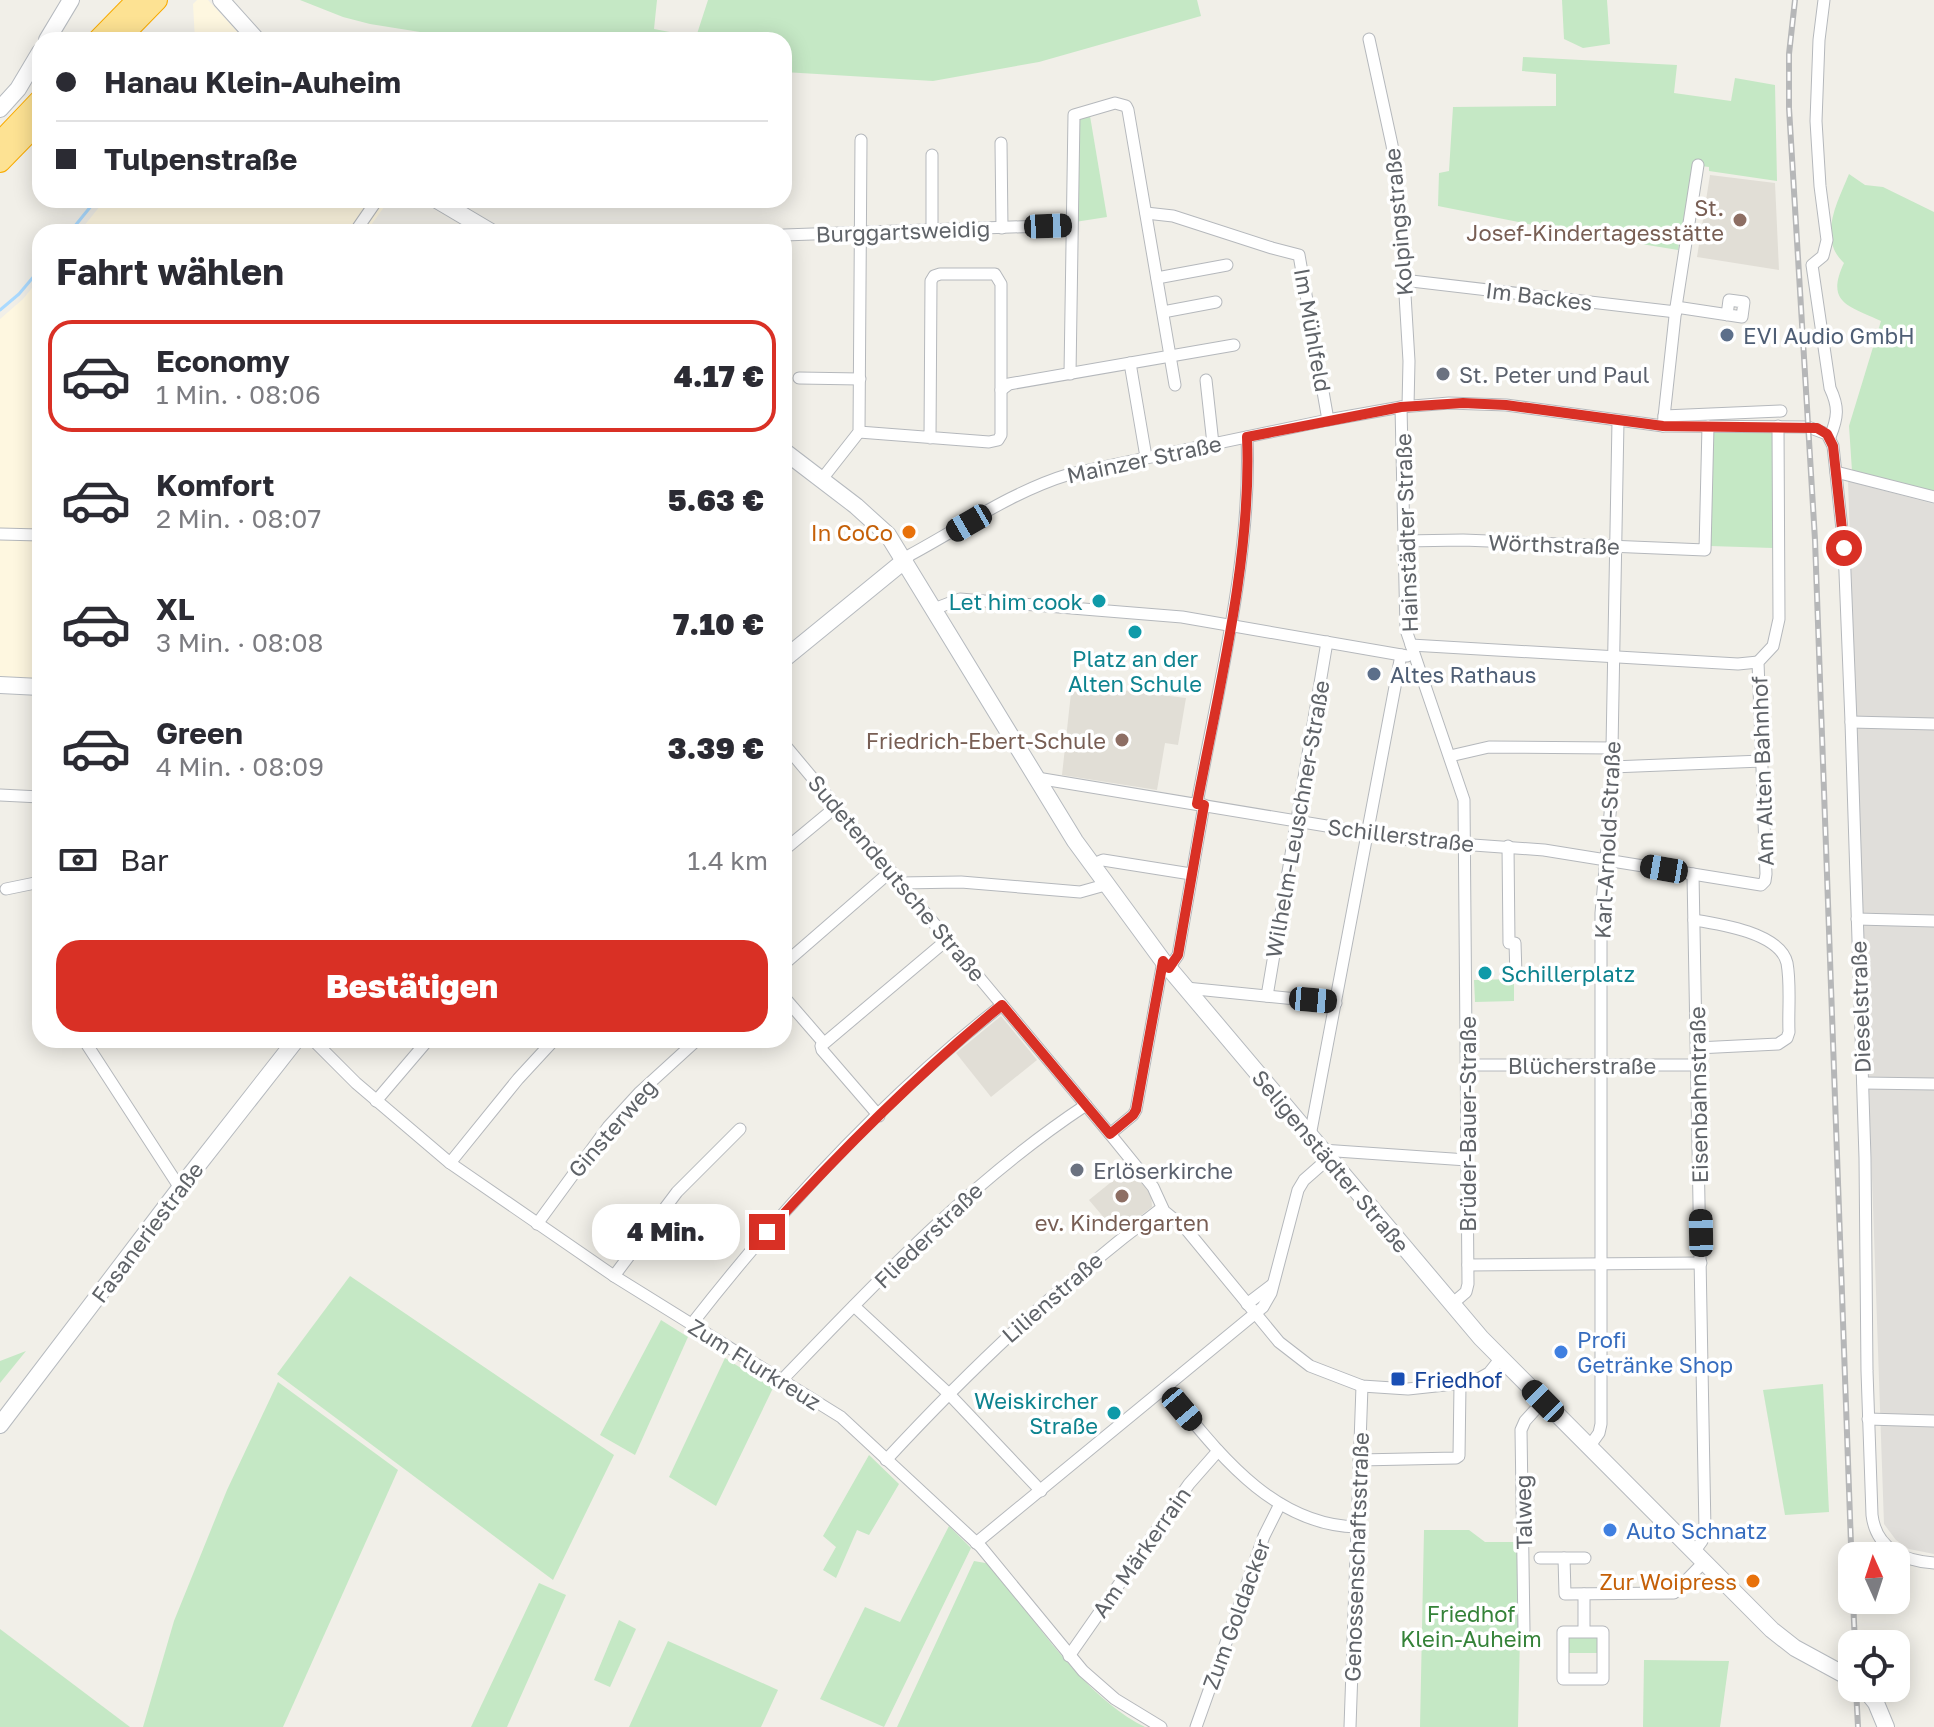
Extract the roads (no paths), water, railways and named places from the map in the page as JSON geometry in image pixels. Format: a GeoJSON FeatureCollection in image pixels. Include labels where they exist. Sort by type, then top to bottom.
{"type":"FeatureCollection","features":[{"type":"Feature","properties":{"kind":"highway"},"geometry":{"type":"LineString","coordinates":[[107,32],[135,8],[157,0]]}},
{"type":"Feature","properties":{"kind":"highway"},"geometry":{"type":"LineString","coordinates":[[122,32],[135,8]]}},
{"type":"Feature","properties":{"kind":"highway"},"geometry":{"type":"LineString","coordinates":[[0,142],[32,108]]}},
{"type":"Feature","properties":{"kind":"highway"},"geometry":{"type":"LineString","coordinates":[[0,162],[32,129]]}},
{"type":"Feature","properties":{"kind":"main road"},"geometry":{"type":"LineString","coordinates":[[52,32],[71,0]]}},
{"type":"Feature","properties":{"kind":"main road"},"geometry":{"type":"LineString","coordinates":[[221,0],[250,32]]}},
{"type":"Feature","properties":{"kind":"main road"},"geometry":{"type":"LineString","coordinates":[[0,109],[18,89],[32,65]]}},
{"type":"Feature","properties":{"kind":"main road"},"geometry":{"type":"LineString","coordinates":[[450,208],[478,224]]}},
{"type":"Feature","properties":{"kind":"main road","name":"Seligenstädter Straße"},"geometry":{"type":"LineString","coordinates":[[792,457],[877,524],[904,561],[1105,885],[1166,965],[1452,1304],[1543,1401],[1787,1643],[1838,1671]]}},
{"type":"Feature","properties":{"kind":"main road"},"geometry":{"type":"LineString","coordinates":[[792,652],[904,561]]}},
{"type":"Feature","properties":{"kind":"main road"},"geometry":{"type":"LineString","coordinates":[[0,685],[32,687]]}},
{"type":"Feature","properties":{"kind":"main road","name":"Fasaneriestraße"},"geometry":{"type":"LineString","coordinates":[[0,1425],[290,1048]]}},
{"type":"Feature","properties":{"kind":"main road"},"geometry":{"type":"LineString","coordinates":[[1875,1702],[1886,1727]]}},
{"type":"Feature","properties":{"kind":"street","name":"Dieselstraße"},"geometry":{"type":"LineString","coordinates":[[1824,0],[1816,121],[1827,244],[1821,259],[1812,265],[1830,388],[1838,414],[1830,437],[1844,548],[1863,1083],[1868,1419],[1875,1528],[1885,1545],[1900,1556],[1934,1563]]}},
{"type":"Feature","properties":{"kind":"street","name":"Kolpingstraße"},"geometry":{"type":"LineString","coordinates":[[1369,39],[1396,170],[1401,215],[1409,361],[1405,407]]}},
{"type":"Feature","properties":{"kind":"street"},"geometry":{"type":"LineString","coordinates":[[1070,374],[1074,115],[1115,103],[1126,106],[1128,110],[1175,385]]}},
{"type":"Feature","properties":{"kind":"street"},"geometry":{"type":"LineString","coordinates":[[822,479],[859,432],[861,140]]}},
{"type":"Feature","properties":{"kind":"street"},"geometry":{"type":"LineString","coordinates":[[1001,143],[1002,228]]}},
{"type":"Feature","properties":{"kind":"street"},"geometry":{"type":"LineString","coordinates":[[932,155],[932,230]]}},
{"type":"Feature","properties":{"kind":"street"},"geometry":{"type":"LineString","coordinates":[[1663,421],[1698,165]]}},
{"type":"Feature","properties":{"kind":"street","name":"Im Mühlfeld"},"geometry":{"type":"LineString","coordinates":[[1146,213],[1173,216],[1299,255],[1328,420]]}},
{"type":"Feature","properties":{"kind":"street","name":"Burggartsweidig"},"geometry":{"type":"LineString","coordinates":[[792,235],[1071,225]]}},
{"type":"Feature","properties":{"kind":"street"},"geometry":{"type":"LineString","coordinates":[[1157,278],[1227,265]]}},
{"type":"Feature","properties":{"kind":"street"},"geometry":{"type":"LineString","coordinates":[[859,432],[930,438],[989,442],[998,440],[1001,435],[1001,284],[995,274],[936,274],[931,281],[930,438]]}},
{"type":"Feature","properties":{"kind":"street","name":"Im Backes"},"geometry":{"type":"LineString","coordinates":[[1403,280],[1727,315]]}},
{"type":"Feature","properties":{"kind":"street"},"geometry":{"type":"LineString","coordinates":[[1163,312],[1216,302]]}},
{"type":"Feature","properties":{"kind":"street"},"geometry":{"type":"LineString","coordinates":[[1001,390],[1009,384],[1234,345]]}},
{"type":"Feature","properties":{"kind":"street"},"geometry":{"type":"LineString","coordinates":[[1130,363],[1146,457]]}},
{"type":"Feature","properties":{"kind":"street"},"geometry":{"type":"LineString","coordinates":[[799,378],[860,379]]}},
{"type":"Feature","properties":{"kind":"street"},"geometry":{"type":"LineString","coordinates":[[1206,380],[1213,444]]}},
{"type":"Feature","properties":{"kind":"street","name":"Mainzer Straße"},"geometry":{"type":"LineString","coordinates":[[904,561],[1045,482],[1146,457],[1328,420],[1405,407],[1493,403],[1618,421],[1663,421]]}},
{"type":"Feature","properties":{"kind":"street","name":"Hainstädter Straße"},"geometry":{"type":"LineString","coordinates":[[1405,407],[1405,623],[1413,651]]}},
{"type":"Feature","properties":{"kind":"street"},"geometry":{"type":"LineString","coordinates":[[1663,421],[1781,411]]}},
{"type":"Feature","properties":{"kind":"street","name":"Karl-Arnold-Straße"},"geometry":{"type":"LineString","coordinates":[[1589,1447],[1601,1428],[1601,913],[1612,767],[1618,421]]}},
{"type":"Feature","properties":{"kind":"street"},"geometry":{"type":"LineString","coordinates":[[1663,421],[1708,426],[1808,427],[1820,429],[1830,437]]}},
{"type":"Feature","properties":{"kind":"street","name":"Wörthstraße"},"geometry":{"type":"LineString","coordinates":[[1404,541],[1463,540],[1705,550],[1708,426]]}},
{"type":"Feature","properties":{"kind":"street","name":"Am Alten Bahnhof"},"geometry":{"type":"LineString","coordinates":[[1765,881],[1758,662],[1773,646],[1779,619],[1778,426]]}},
{"type":"Feature","properties":{"kind":"street"},"geometry":{"type":"LineString","coordinates":[[1110,1134],[1136,1110],[1166,965],[1178,955],[1230,625],[1247,493],[1247,437]]}},
{"type":"Feature","properties":{"kind":"street"},"geometry":{"type":"LineString","coordinates":[[1836,472],[1934,497]]}},
{"type":"Feature","properties":{"kind":"street"},"geometry":{"type":"LineString","coordinates":[[0,534],[32,535]]}},
{"type":"Feature","properties":{"kind":"street"},"geometry":{"type":"LineString","coordinates":[[934,609],[960,599],[1162,615],[1401,655],[1413,651],[1738,664],[1758,662]]}},
{"type":"Feature","properties":{"kind":"street","name":"Wilhelm-Leuschner-Straße"},"geometry":{"type":"LineString","coordinates":[[1267,996],[1323,642]]}},
{"type":"Feature","properties":{"kind":"street","name":"Brüder-Bauer-Straße"},"geometry":{"type":"LineString","coordinates":[[1413,651],[1464,796],[1468,1288],[1452,1304]]}},
{"type":"Feature","properties":{"kind":"street"},"geometry":{"type":"LineString","coordinates":[[1310,1136],[1401,655]]}},
{"type":"Feature","properties":{"kind":"street"},"geometry":{"type":"LineString","coordinates":[[1851,722],[1934,724]]}},
{"type":"Feature","properties":{"kind":"street"},"geometry":{"type":"LineString","coordinates":[[1450,756],[1489,747],[1612,748]]}},
{"type":"Feature","properties":{"kind":"street","name":"Sudetendeutsche Straße"},"geometry":{"type":"LineString","coordinates":[[792,753],[1110,1134],[1153,1187],[1162,1208],[1186,1229],[1279,1342],[1320,1371],[1362,1386],[1402,1390],[1460,1385],[1485,1376],[1501,1358]]}},
{"type":"Feature","properties":{"kind":"street"},"geometry":{"type":"LineString","coordinates":[[1612,767],[1762,761]]}},
{"type":"Feature","properties":{"kind":"street","name":"Schillerstraße"},"geometry":{"type":"LineString","coordinates":[[1037,778],[1432,843],[1508,846],[1757,885],[1765,881]]}},
{"type":"Feature","properties":{"kind":"street"},"geometry":{"type":"LineString","coordinates":[[0,795],[32,797]]}},
{"type":"Feature","properties":{"kind":"street"},"geometry":{"type":"LineString","coordinates":[[792,843],[837,806]]}},
{"type":"Feature","properties":{"kind":"street"},"geometry":{"type":"LineString","coordinates":[[1508,846],[1509,943],[1515,943],[1516,975]]}},
{"type":"Feature","properties":{"kind":"street"},"geometry":{"type":"LineString","coordinates":[[1091,865],[1103,860],[1191,874]]}},
{"type":"Feature","properties":{"kind":"street"},"geometry":{"type":"LineString","coordinates":[[792,957],[891,871]]}},
{"type":"Feature","properties":{"kind":"street","name":"Eisenbahnstraße"},"geometry":{"type":"LineString","coordinates":[[1693,874],[1705,1531],[1699,1557]]}},
{"type":"Feature","properties":{"kind":"street"},"geometry":{"type":"LineString","coordinates":[[900,883],[961,882],[1080,892],[1105,885]]}},
{"type":"Feature","properties":{"kind":"street"},"geometry":{"type":"LineString","coordinates":[[6,889],[32,884]]}},
{"type":"Feature","properties":{"kind":"street"},"geometry":{"type":"LineString","coordinates":[[1857,919],[1934,921]]}},
{"type":"Feature","properties":{"kind":"street"},"geometry":{"type":"LineString","coordinates":[[1694,920],[1765,939],[1781,950],[1787,966],[1789,1032],[1785,1040],[1778,1044],[1697,1048]]}},
{"type":"Feature","properties":{"kind":"street"},"geometry":{"type":"LineString","coordinates":[[879,1116],[822,1050],[823,1042],[948,939]]}},
{"type":"Feature","properties":{"kind":"street"},"geometry":{"type":"LineString","coordinates":[[1186,988],[1336,1003]]}},
{"type":"Feature","properties":{"kind":"street"},"geometry":{"type":"LineString","coordinates":[[691,1325],[767,1232],[879,1116],[946,1051],[1002,1005]]}},
{"type":"Feature","properties":{"kind":"street"},"geometry":{"type":"LineString","coordinates":[[792,1006],[823,1042]]}},
{"type":"Feature","properties":{"kind":"street"},"geometry":{"type":"LineString","coordinates":[[91,1048],[180,1188]]}},
{"type":"Feature","properties":{"kind":"street","name":"Zum Flurkreuz"},"geometry":{"type":"LineString","coordinates":[[321,1048],[376,1101],[450,1163],[614,1276],[841,1417],[976,1543],[1069,1656],[1115,1699],[1161,1727]]}},
{"type":"Feature","properties":{"kind":"street"},"geometry":{"type":"LineString","coordinates":[[376,1101],[421,1048]]}},
{"type":"Feature","properties":{"kind":"street"},"geometry":{"type":"LineString","coordinates":[[450,1163],[547,1048]]}},
{"type":"Feature","properties":{"kind":"street","name":"Ginsterweg"},"geometry":{"type":"LineString","coordinates":[[537,1224],[608,1127],[640,1092],[688,1048]]}},
{"type":"Feature","properties":{"kind":"street","name":"Blücherstraße"},"geometry":{"type":"LineString","coordinates":[[1467,1065],[1697,1065]]}},
{"type":"Feature","properties":{"kind":"street"},"geometry":{"type":"LineString","coordinates":[[1863,1083],[1934,1084]]}},
{"type":"Feature","properties":{"kind":"street","name":"Fliederstraße"},"geometry":{"type":"LineString","coordinates":[[782,1380],[954,1206],[1032,1142],[1086,1105]]}},
{"type":"Feature","properties":{"kind":"street"},"geometry":{"type":"LineString","coordinates":[[614,1276],[677,1192],[740,1129]]}},
{"type":"Feature","properties":{"kind":"street"},"geometry":{"type":"LineString","coordinates":[[976,1543],[1165,1388],[1251,1309],[1268,1300],[1301,1184],[1326,1154],[1467,1160]]}},
{"type":"Feature","properties":{"kind":"street","name":"Lilienstraße"},"geometry":{"type":"LineString","coordinates":[[886,1460],[949,1394],[1050,1297],[1162,1208]]}},
{"type":"Feature","properties":{"kind":"street"},"geometry":{"type":"LineString","coordinates":[[1468,1265],[1701,1263]]}},
{"type":"Feature","properties":{"kind":"street"},"geometry":{"type":"LineString","coordinates":[[854,1306],[949,1394],[1041,1491]]}},
{"type":"Feature","properties":{"kind":"street"},"geometry":{"type":"LineString","coordinates":[[1359,1460],[1459,1456],[1460,1385]]}},
{"type":"Feature","properties":{"kind":"street","name":"Genossenschaftsstraße"},"geometry":{"type":"LineString","coordinates":[[1350,1727],[1362,1386]]}},
{"type":"Feature","properties":{"kind":"street"},"geometry":{"type":"LineString","coordinates":[[1165,1388],[1241,1475],[1280,1504],[1319,1522],[1357,1527]]}},
{"type":"Feature","properties":{"kind":"street","name":"Talweg"},"geometry":{"type":"LineString","coordinates":[[1524,1630],[1521,1430],[1543,1401]]}},
{"type":"Feature","properties":{"kind":"street"},"geometry":{"type":"LineString","coordinates":[[1868,1419],[1934,1421]]}},
{"type":"Feature","properties":{"kind":"street","name":"Am Märkerrain"},"geometry":{"type":"LineString","coordinates":[[1069,1656],[1189,1484],[1218,1451]]}},
{"type":"Feature","properties":{"kind":"street","name":"Zum Goldacker"},"geometry":{"type":"LineString","coordinates":[[1196,1727],[1264,1536],[1280,1504]]}},
{"type":"Feature","properties":{"kind":"street"},"geometry":{"type":"LineString","coordinates":[[1564,1558],[1565,1594],[1584,1594],[1674,1593],[1699,1557]]}},
{"type":"Feature","properties":{"kind":"street"},"geometry":{"type":"LineString","coordinates":[[1540,1558],[1585,1558]]}},
{"type":"Feature","properties":{"kind":"street"},"geometry":{"type":"LineString","coordinates":[[1584,1594],[1584,1632]]}},
{"type":"Feature","properties":{"kind":"street"},"geometry":{"type":"LineString","coordinates":[[1563,1632],[1584,1632],[1603,1632],[1603,1679],[1563,1679],[1563,1632]]}},
{"type":"Feature","properties":{"kind":"waterway"},"geometry":{"type":"LineString","coordinates":[[76,224],[90,208]]}},
{"type":"Feature","properties":{"kind":"waterway"},"geometry":{"type":"LineString","coordinates":[[0,310],[32,279]]}},
{"type":"Feature","properties":{"kind":"railway"},"geometry":{"type":"LineString","coordinates":[[1795,0],[1789,54],[1789,108],[1815,540],[1851,1542]]}},
{"type":"Feature","properties":{"kind":"railway"},"geometry":{"type":"LineString","coordinates":[[1854,1614],[1854,1630]]}},
{"type":"Feature","properties":{"kind":"railway"},"geometry":{"type":"LineString","coordinates":[[1857,1702],[1858,1727]]}},
{"type":"Feature","properties":{"kind":"place","name":"St. Josef-Kindertagesstätte"},"geometry":{"type":"Point","coordinates":[1740,220]}},
{"type":"Feature","properties":{"kind":"place","name":"EVI Audio GmbH"},"geometry":{"type":"Point","coordinates":[1727,335]}},
{"type":"Feature","properties":{"kind":"place","name":"St. Peter und Paul"},"geometry":{"type":"Point","coordinates":[1443,374]}},
{"type":"Feature","properties":{"kind":"place","name":"In CoCo"},"geometry":{"type":"Point","coordinates":[909,532]}},
{"type":"Feature","properties":{"kind":"place","name":"Let him cook"},"geometry":{"type":"Point","coordinates":[1099,601]}},
{"type":"Feature","properties":{"kind":"place","name":"Platz an der Alten Schule"},"geometry":{"type":"Point","coordinates":[1135,632]}},
{"type":"Feature","properties":{"kind":"place","name":"Altes Rathaus"},"geometry":{"type":"Point","coordinates":[1374,674]}},
{"type":"Feature","properties":{"kind":"place","name":"Friedrich-Ebert-Schule"},"geometry":{"type":"Point","coordinates":[1122,740]}},
{"type":"Feature","properties":{"kind":"place","name":"Schillerplatz"},"geometry":{"type":"Point","coordinates":[1485,973]}},
{"type":"Feature","properties":{"kind":"place","name":"Erlöserkirche"},"geometry":{"type":"Point","coordinates":[1077,1170]}},
{"type":"Feature","properties":{"kind":"place","name":"ev. Kindergarten"},"geometry":{"type":"Point","coordinates":[1122,1196]}},
{"type":"Feature","properties":{"kind":"place","name":"Profi Getränke Shop"},"geometry":{"type":"Point","coordinates":[1561,1352]}},
{"type":"Feature","properties":{"kind":"place","name":"Friedhof"},"geometry":{"type":"Point","coordinates":[1398,1379]}},
{"type":"Feature","properties":{"kind":"place","name":"Weiskircher Straße"},"geometry":{"type":"Point","coordinates":[1114,1413]}},
{"type":"Feature","properties":{"kind":"place","name":"Auto Schnatz"},"geometry":{"type":"Point","coordinates":[1610,1530]}},
{"type":"Feature","properties":{"kind":"place","name":"Zur Woipress"},"geometry":{"type":"Point","coordinates":[1753,1581]}},
{"type":"Feature","properties":{"kind":"park label","name":"Friedhof Klein-Auheim"},"geometry":{"type":"Point","coordinates":[1471,1626]}}]}
